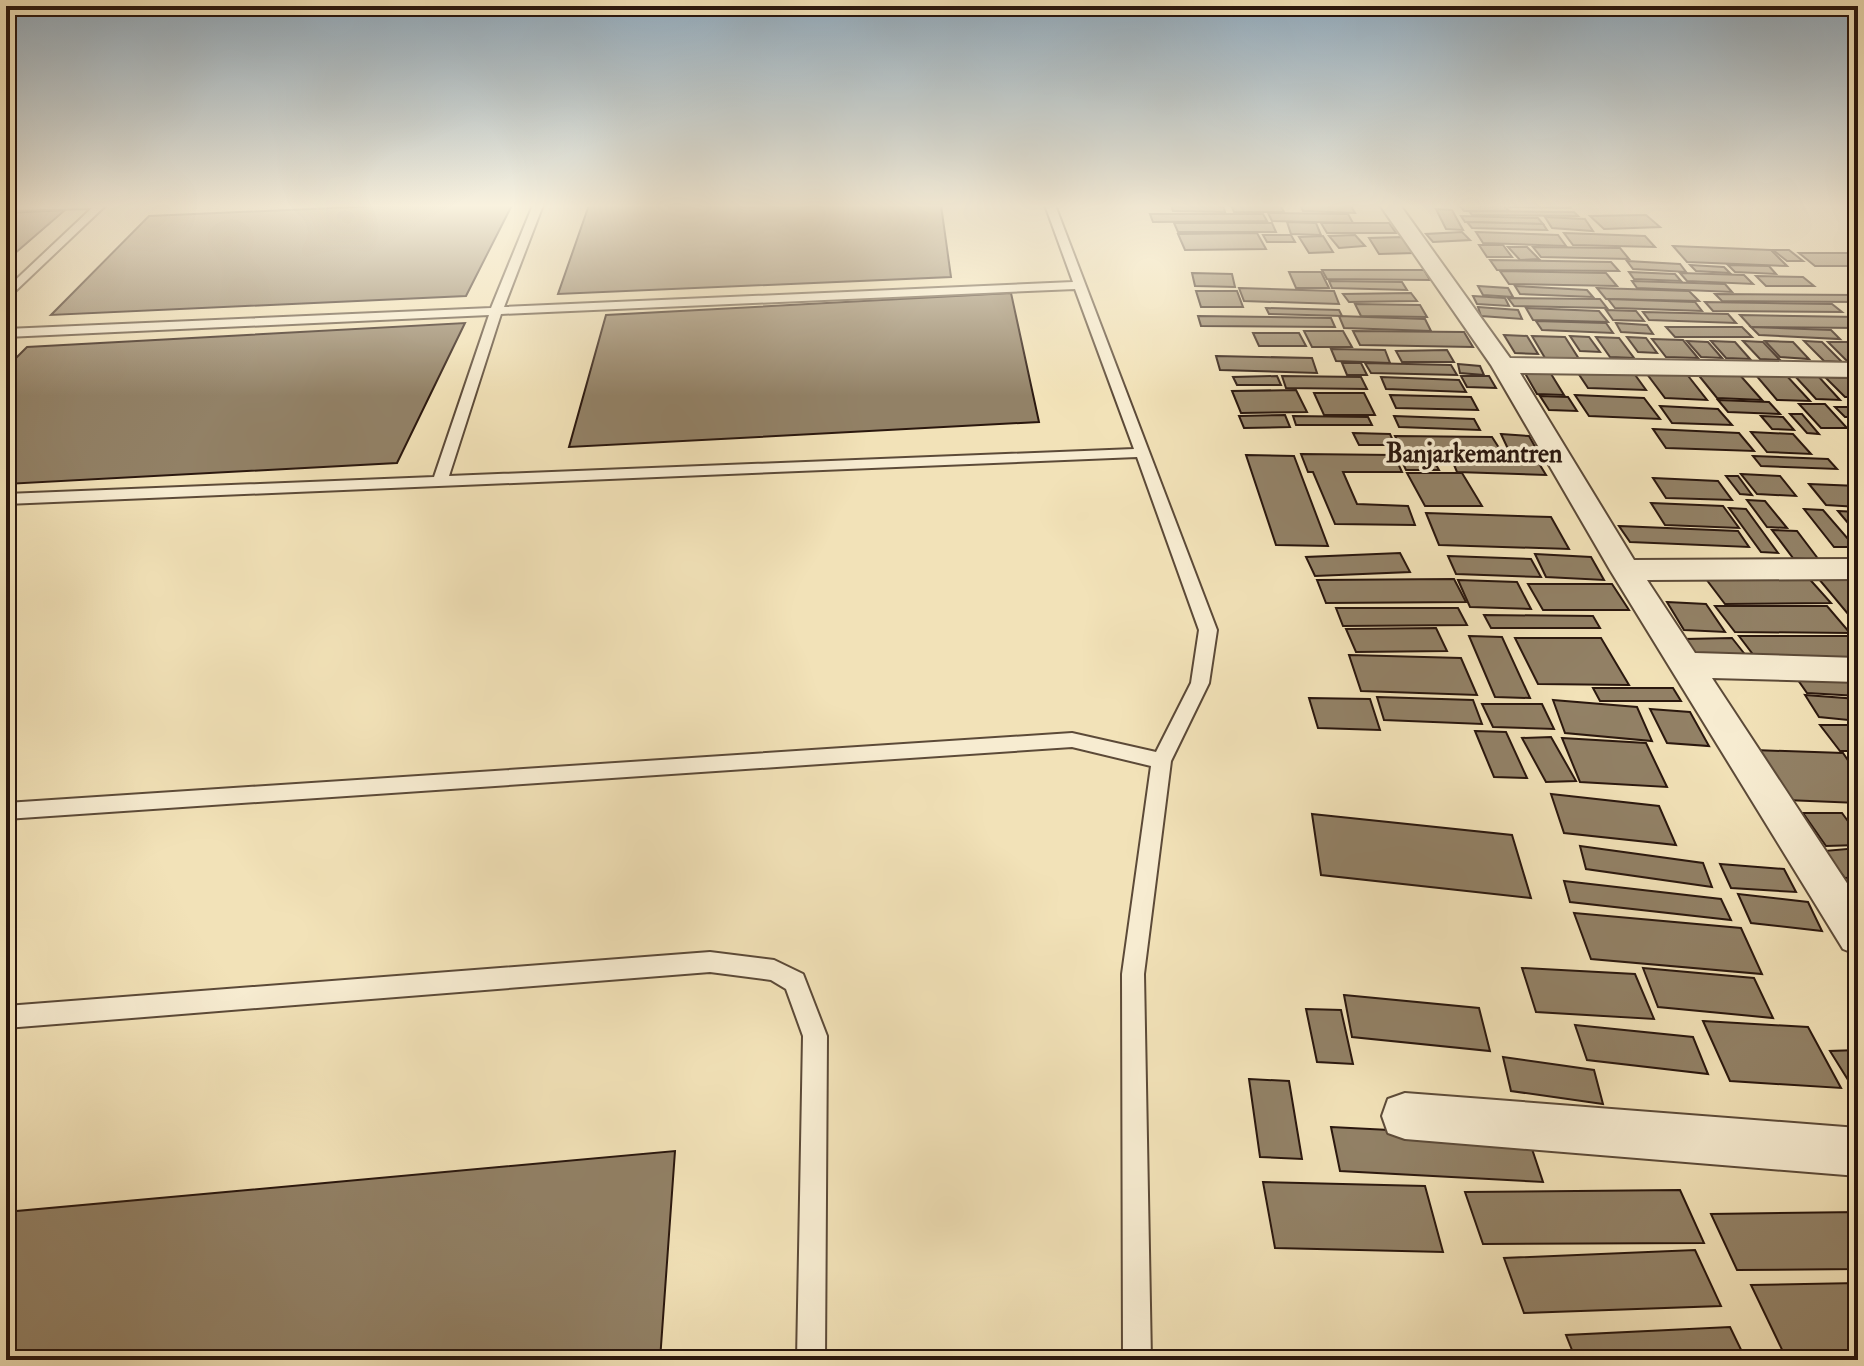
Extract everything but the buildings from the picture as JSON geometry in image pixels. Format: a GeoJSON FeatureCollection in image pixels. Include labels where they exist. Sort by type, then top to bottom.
{"type":"FeatureCollection","features":[{"type":"Feature","properties":{"kind":"street"},"geometry":{"type":"LineString","coordinates":[[1435,269],[1503,365],[1625,570],[1858,936]]}},
{"type":"Feature","properties":{"kind":"street"},"geometry":{"type":"LineString","coordinates":[[1503,365],[1858,370]]}},
{"type":"Feature","properties":{"kind":"street"},"geometry":{"type":"LineString","coordinates":[[1625,570],[1858,569]]}},
{"type":"Feature","properties":{"kind":"street"},"geometry":{"type":"LineString","coordinates":[[1688,665],[1858,670]]}},
{"type":"Feature","properties":{"kind":"street"},"geometry":{"type":"LineString","coordinates":[[1405,1116],[1858,1152]]}},
{"type":"Feature","properties":{"kind":"lane"},"geometry":{"type":"LineString","coordinates":[[6,296],[34,269]]}},
{"type":"Feature","properties":{"kind":"lane"},"geometry":{"type":"LineString","coordinates":[[441,479],[513,269]]}},
{"type":"Feature","properties":{"kind":"lane"},"geometry":{"type":"LineString","coordinates":[[1073,269],[1208,630],[1200,683],[1161,761],[1133,974],[1137,1360]]}},
{"type":"Feature","properties":{"kind":"lane"},"geometry":{"type":"LineString","coordinates":[[6,333],[1079,285]]}},
{"type":"Feature","properties":{"kind":"lane"},"geometry":{"type":"LineString","coordinates":[[6,499],[1141,453]]}},
{"type":"Feature","properties":{"kind":"lane"},"geometry":{"type":"LineString","coordinates":[[6,811],[1072,740],[1161,761]]}},
{"type":"Feature","properties":{"kind":"lane"},"geometry":{"type":"LineString","coordinates":[[6,1017],[710,962],[774,970],[795,982],[815,1036],[811,1360]]}},
{"type":"Feature","properties":{"kind":"district","name":"Banjarkemantren"},"geometry":{"type":"Point","coordinates":[1474,454]}}]}
